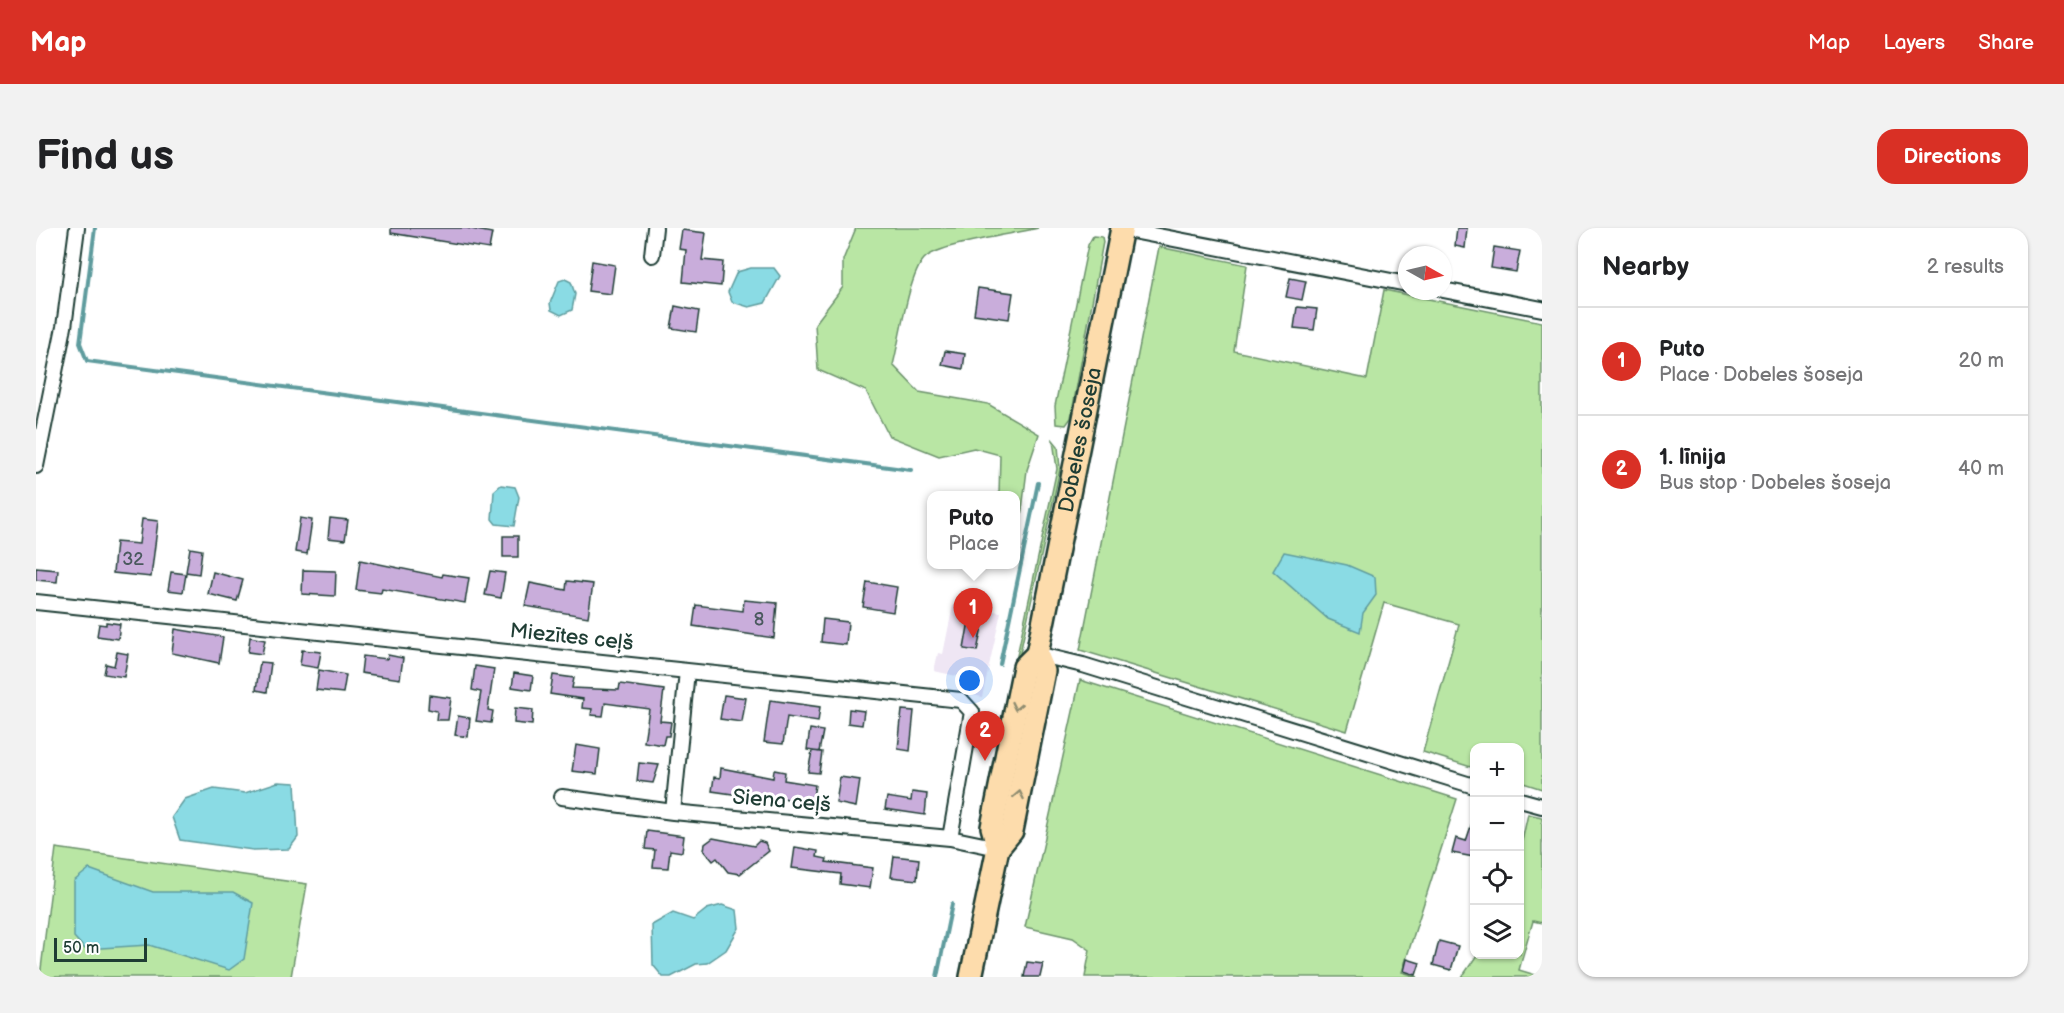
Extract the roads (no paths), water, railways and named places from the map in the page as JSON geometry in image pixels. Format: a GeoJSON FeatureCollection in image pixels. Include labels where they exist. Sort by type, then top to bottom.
{"type":"FeatureCollection","features":[{"type":"Feature","properties":{"kind":"main road","name":"Dobeles šoseja"},"geometry":{"type":"LineString","coordinates":[[971,977],[998,848],[1012,831],[1044,671],[1037,654],[1122,228]]}},
{"type":"Feature","properties":{"kind":"street"},"geometry":{"type":"LineString","coordinates":[[36,466],[64,327],[77,228]]}},
{"type":"Feature","properties":{"kind":"street"},"geometry":{"type":"LineString","coordinates":[[652,255],[655,228]]}},
{"type":"Feature","properties":{"kind":"street"},"geometry":{"type":"LineString","coordinates":[[1122,228],[1398,282]]}},
{"type":"Feature","properties":{"kind":"street"},"geometry":{"type":"LineString","coordinates":[[1452,292],[1542,309]]}},
{"type":"Feature","properties":{"kind":"street","name":"Miezītes ceļš"},"geometry":{"type":"LineString","coordinates":[[36,602],[961,700],[972,712],[950,838]]}},
{"type":"Feature","properties":{"kind":"street"},"geometry":{"type":"LineString","coordinates":[[1037,654],[1075,662],[1470,785]]}},
{"type":"Feature","properties":{"kind":"street"},"geometry":{"type":"LineString","coordinates":[[673,812],[687,670]]}},
{"type":"Feature","properties":{"kind":"street","name":"Siena ceļš"},"geometry":{"type":"LineString","coordinates":[[562,797],[673,812],[950,838],[998,848]]}},
{"type":"Feature","properties":{"kind":"street"},"geometry":{"type":"LineString","coordinates":[[1524,801],[1542,806]]}},
{"type":"Feature","properties":{"kind":"water"},"geometry":{"type":"Polygon","coordinates":[[[751,268],[774,268],[780,276],[765,303],[749,307],[732,302],[728,292],[737,272],[751,268]]]}},
{"type":"Feature","properties":{"kind":"water"},"geometry":{"type":"Polygon","coordinates":[[[565,279],[571,282],[575,294],[572,310],[561,315],[551,310],[550,303],[559,281],[565,279]]]}},
{"type":"Feature","properties":{"kind":"water"},"geometry":{"type":"Polygon","coordinates":[[[501,485],[515,487],[519,497],[514,526],[496,524],[492,519],[494,491],[501,485]]]}},
{"type":"Feature","properties":{"kind":"water"},"geometry":{"type":"Polygon","coordinates":[[[1284,552],[1347,565],[1375,577],[1376,595],[1363,613],[1360,632],[1328,619],[1273,571],[1284,552]]]}},
{"type":"Feature","properties":{"kind":"water"},"geometry":{"type":"Polygon","coordinates":[[[278,782],[295,783],[298,837],[289,849],[253,850],[180,840],[172,817],[185,799],[214,789],[245,793],[278,782]]]}},
{"type":"Feature","properties":{"kind":"water"},"geometry":{"type":"Polygon","coordinates":[[[89,869],[153,892],[233,892],[253,903],[244,959],[229,970],[149,945],[85,949],[74,937],[74,881],[89,869]]]}},
{"type":"Feature","properties":{"kind":"water"},"geometry":{"type":"Polygon","coordinates":[[[722,905],[737,910],[739,928],[726,950],[707,963],[696,964],[671,977],[663,977],[653,965],[652,925],[673,913],[693,920],[707,909],[722,905]]]}},
{"type":"Feature","properties":{"kind":"waterway"},"geometry":{"type":"LineString","coordinates":[[95,228],[80,343],[87,361],[911,470]]}},
{"type":"Feature","properties":{"kind":"waterway"},"geometry":{"type":"LineString","coordinates":[[1020,569],[1038,483]]}},
{"type":"Feature","properties":{"kind":"waterway"},"geometry":{"type":"LineString","coordinates":[[1000,664],[1020,569]]}},
{"type":"Feature","properties":{"kind":"waterway"},"geometry":{"type":"LineString","coordinates":[[937,977],[952,904]]}},
{"type":"Feature","properties":{"kind":"place","name":"Puto"},"geometry":{"type":"Point","coordinates":[973,638]}},
{"type":"Feature","properties":{"kind":"place","name":"1. līnija"},"geometry":{"type":"Point","coordinates":[985,761]}}]}
